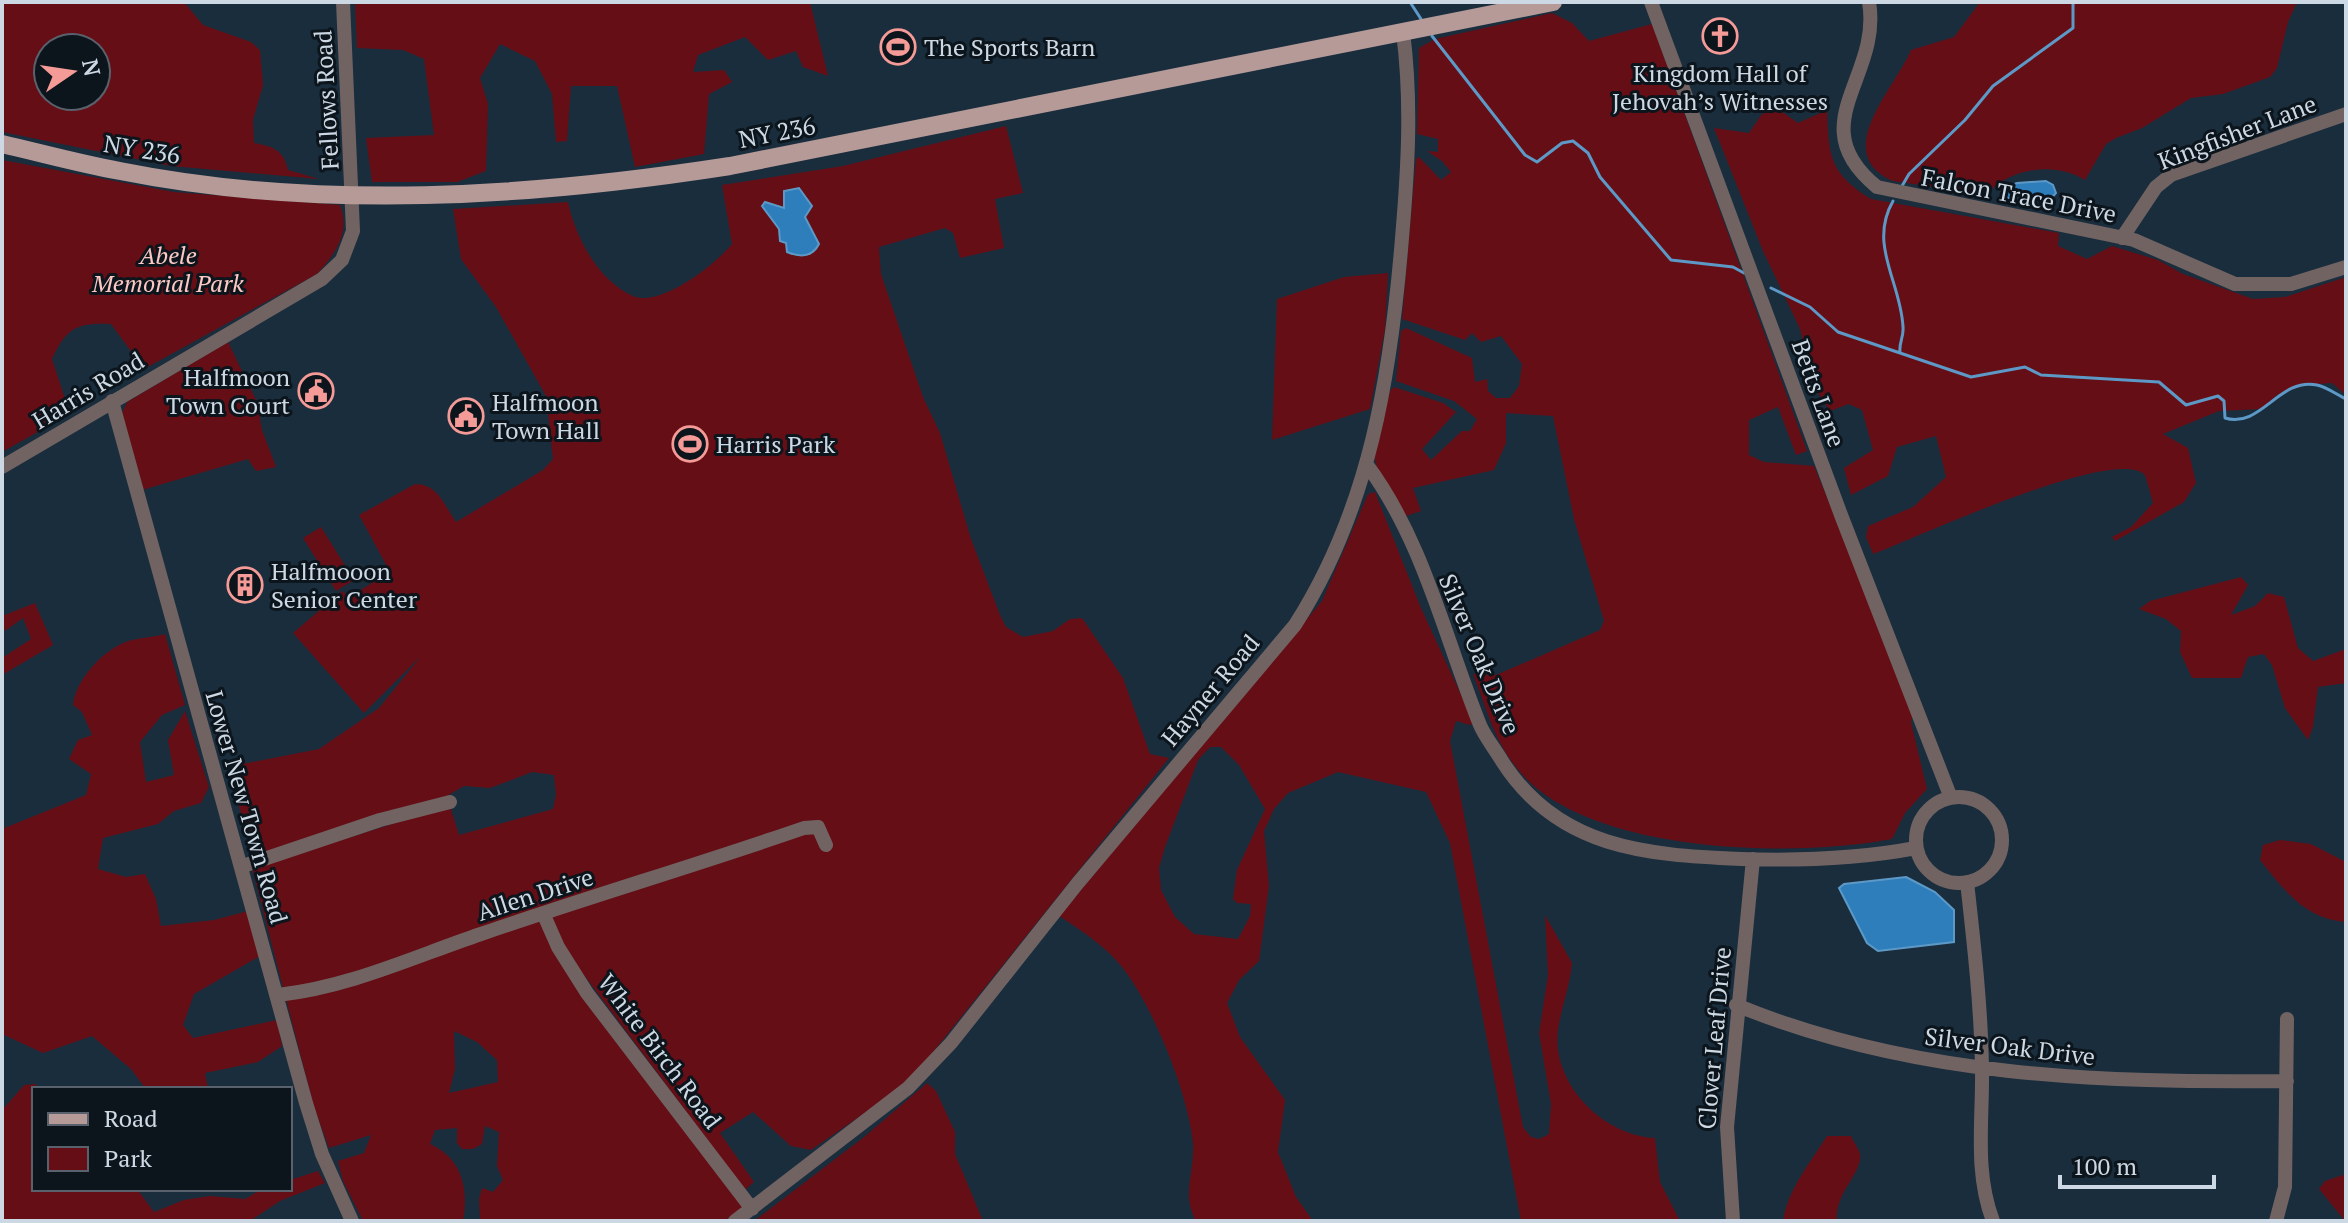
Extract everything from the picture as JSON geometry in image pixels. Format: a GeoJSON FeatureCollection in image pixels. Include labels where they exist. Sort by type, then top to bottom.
{"type":"FeatureCollection","features":[{"type":"Feature","properties":{"kind":"main road","name":"NY 236"},"geometry":{"type":"LineString","coordinates":[[2,144],[122,172],[240,187],[352,195],[613,184],[701,171],[1553,2]]}},
{"type":"Feature","properties":{"kind":"street","name":"Fellows Road"},"geometry":{"type":"LineString","coordinates":[[343,2],[352,195]]}},
{"type":"Feature","properties":{"kind":"street","name":"Betts Lane"},"geometry":{"type":"LineString","coordinates":[[1651,2],[1841,515],[1951,798]]}},
{"type":"Feature","properties":{"kind":"street","name":"Falcon Trace Drive"},"geometry":{"type":"LineString","coordinates":[[1869,2],[1872,36],[1843,112],[1841,129],[1849,158],[1860,173],[1877,187],[1905,196],[2122,238],[2161,249],[2235,284],[2291,284],[2346,267]]}},
{"type":"Feature","properties":{"kind":"street","name":"Hayner Road"},"geometry":{"type":"LineString","coordinates":[[735,1221],[908,1088],[951,1043],[1077,884],[1295,625],[1332,560],[1367,465],[1384,389],[1396,309],[1409,142],[1409,78],[1403,32]]}},
{"type":"Feature","properties":{"kind":"street","name":"Kingfisher Lane"},"geometry":{"type":"LineString","coordinates":[[2122,238],[2156,187],[2171,175],[2346,114]]}},
{"type":"Feature","properties":{"kind":"street","name":"Harris Road"},"geometry":{"type":"LineString","coordinates":[[2,467],[322,279],[342,260],[347,249],[353,231],[352,195]]}},
{"type":"Feature","properties":{"kind":"street","name":"Lower New Town Road"},"geometry":{"type":"LineString","coordinates":[[112,401],[243,866],[306,1103],[322,1154],[352,1221]]}},
{"type":"Feature","properties":{"kind":"street","name":"Silver Oak Drive"},"geometry":{"type":"LineString","coordinates":[[1367,465],[1402,518],[1481,727],[1510,773],[1537,805],[1566,824],[1621,848],[1667,856],[1856,859],[1916,848]]}},
{"type":"Feature","properties":{"kind":"street"},"geometry":{"type":"LineString","coordinates":[[1951,798],[1975,800],[1986,807],[2000,829],[2000,854],[1994,865],[1985,874],[1967,882],[1938,878],[1928,871],[1916,848],[1916,835],[1927,811],[1951,798]]}},
{"type":"Feature","properties":{"kind":"street"},"geometry":{"type":"LineString","coordinates":[[243,866],[380,820],[450,802]]}},
{"type":"Feature","properties":{"kind":"street","name":"Allen Drive"},"geometry":{"type":"LineString","coordinates":[[278,995],[313,991],[360,978],[543,913],[804,828],[818,827],[826,845]]}},
{"type":"Feature","properties":{"kind":"street","name":"Clover Leaf Drive"},"geometry":{"type":"LineString","coordinates":[[1733,1221],[1727,1127],[1736,1005],[1753,859]]}},
{"type":"Feature","properties":{"kind":"street"},"geometry":{"type":"LineString","coordinates":[[1967,882],[1978,980],[1982,1070],[1980,1170],[1993,1221]]}},
{"type":"Feature","properties":{"kind":"street","name":"White Birch Road"},"geometry":{"type":"LineString","coordinates":[[543,913],[558,947],[587,993],[752,1209]]}},
{"type":"Feature","properties":{"kind":"street","name":"Silver Oak Drive"},"geometry":{"type":"LineString","coordinates":[[1736,1005],[1853,1045],[1982,1070],[2164,1082],[2287,1081]]}},
{"type":"Feature","properties":{"kind":"street"},"geometry":{"type":"LineString","coordinates":[[2276,1221],[2285,1187],[2287,1019]]}},
{"type":"Feature","properties":{"kind":"street"},"geometry":{"type":"LineString","coordinates":[[292,1107],[306,1103]]}},
{"type":"Feature","properties":{"kind":"green space"},"geometry":{"type":"Polygon","coordinates":[[[2,2],[184,2],[203,25],[251,42],[260,50],[263,85],[253,120],[254,143],[276,150],[284,158],[288,170],[319,179],[171,166],[2,132],[2,2]]]}},
{"type":"Feature","properties":{"kind":"green space"},"geometry":{"type":"Polygon","coordinates":[[[355,2],[810,2],[828,76],[803,67],[796,51],[768,60],[745,37],[698,55],[693,72],[724,70],[732,82],[709,94],[704,154],[635,167],[617,86],[571,86],[567,141],[556,142],[552,94],[535,61],[500,44],[480,78],[488,104],[486,171],[457,182],[372,182],[366,138],[434,135],[424,59],[403,50],[357,48],[355,2]]]}},
{"type":"Feature","properties":{"kind":"green space"},"geometry":{"type":"Polygon","coordinates":[[[1980,2],[2297,2],[2288,22],[2277,68],[2270,77],[2223,94],[2191,98],[2142,128],[2116,138],[2106,144],[2085,180],[2060,171],[2033,170],[2007,179],[1986,195],[1893,181],[1875,169],[1867,154],[1867,137],[1872,119],[1911,50],[1954,37],[1980,2]]]}},
{"type":"Feature","properties":{"kind":"green space"},"geometry":{"type":"Polygon","coordinates":[[[1552,13],[1572,23],[1589,41],[1652,24],[1807,451],[1796,455],[1778,407],[1749,420],[1749,455],[1764,462],[1814,466],[1914,709],[1911,722],[1927,789],[1905,813],[1892,839],[1802,848],[1749,848],[1695,843],[1642,834],[1594,820],[1552,799],[1511,761],[1492,725],[1473,674],[1496,675],[1600,630],[1604,621],[1574,519],[1553,416],[1506,413],[1506,443],[1494,470],[1413,488],[1421,511],[1406,516],[1378,471],[1374,456],[1390,391],[1394,387],[1443,403],[1456,412],[1422,449],[1431,460],[1462,431],[1470,431],[1477,419],[1454,401],[1396,381],[1401,331],[1406,328],[1472,358],[1475,382],[1487,379],[1488,391],[1496,398],[1510,398],[1519,386],[1522,364],[1501,336],[1481,342],[1472,333],[1465,340],[1402,319],[1416,159],[1419,157],[1441,180],[1451,172],[1427,151],[1438,152],[1438,139],[1417,134],[1419,48],[1435,39],[1552,13]]]}},
{"type":"Feature","properties":{"kind":"green space"},"geometry":{"type":"Polygon","coordinates":[[[1778,109],[1798,123],[1827,110],[1834,162],[1847,181],[1871,199],[2059,233],[2058,246],[2087,259],[2112,246],[2158,260],[2183,274],[2253,299],[2285,297],[2346,277],[2346,395],[2332,383],[2305,385],[2277,395],[2262,409],[2219,411],[2163,434],[2188,448],[2196,483],[2184,502],[2115,541],[2112,537],[2131,527],[2153,503],[2145,475],[2126,469],[2096,472],[2014,497],[1873,554],[1866,537],[1868,526],[1913,507],[1946,477],[1936,436],[1897,447],[1888,476],[1851,495],[1844,468],[1873,450],[1862,410],[1849,404],[1830,411],[1814,387],[1800,329],[1763,251],[1714,128],[1749,133],[1762,114],[1778,109]]]}},
{"type":"Feature","properties":{"kind":"green space"},"geometry":{"type":"Polygon","coordinates":[[[1006,126],[1023,193],[995,199],[1004,248],[960,258],[953,233],[945,228],[879,247],[881,274],[923,397],[940,433],[971,539],[1006,627],[1023,637],[1053,631],[1070,619],[1082,618],[1123,678],[1150,754],[1169,758],[925,1062],[892,1094],[811,1150],[791,1146],[753,1112],[720,1133],[754,1182],[745,1190],[542,919],[744,1207],[724,1221],[480,1221],[482,1188],[493,1192],[503,1180],[497,1166],[499,1132],[485,1126],[482,1144],[473,1149],[462,1149],[457,1143],[457,1128],[435,1130],[430,1144],[450,1157],[461,1176],[465,1197],[463,1221],[363,1221],[343,1181],[338,1161],[364,1153],[371,1135],[329,1148],[314,1107],[252,868],[450,806],[459,835],[553,809],[556,795],[554,775],[532,772],[490,788],[464,786],[440,800],[261,856],[253,852],[230,778],[232,766],[319,749],[379,708],[421,656],[364,713],[293,633],[342,591],[349,597],[390,572],[359,515],[415,484],[435,492],[456,522],[543,470],[553,459],[546,396],[496,307],[461,259],[453,209],[568,202],[582,243],[599,269],[620,289],[644,298],[658,296],[687,282],[732,244],[722,185],[843,166],[1006,126]],[[454,1031],[455,1069],[449,1093],[498,1082],[497,1060],[477,1042],[454,1031]]]}},
{"type":"Feature","properties":{"kind":"green space","name":"Abele Memorial Park"},"geometry":{"type":"Polygon","coordinates":[[[2,160],[174,192],[340,205],[344,225],[335,251],[317,274],[144,369],[111,324],[74,329],[52,359],[70,414],[2,452],[2,160]]]}},
{"type":"Feature","properties":{"kind":"green space"},"geometry":{"type":"Polygon","coordinates":[[[1388,273],[1385,329],[1370,409],[1272,440],[1277,299],[1344,277],[1388,273]]]}},
{"type":"Feature","properties":{"kind":"green space"},"geometry":{"type":"Polygon","coordinates":[[[228,342],[257,402],[262,430],[276,467],[256,471],[248,459],[142,490],[122,413],[127,402],[228,342]]]}},
{"type":"Feature","properties":{"kind":"green space"},"geometry":{"type":"Polygon","coordinates":[[[1375,492],[1421,608],[1474,723],[1470,725],[1456,721],[1450,741],[1523,1127],[1531,1137],[1539,1139],[1549,1134],[1551,1104],[1539,1033],[1548,975],[1545,915],[1572,963],[1558,1030],[1558,1050],[1563,1069],[1585,1104],[1600,1117],[1617,1128],[1655,1138],[1660,1182],[1680,1221],[1521,1221],[1450,843],[1426,792],[1338,772],[1288,793],[1274,809],[1264,831],[1269,886],[1259,961],[1239,980],[1227,1003],[1240,1037],[1285,1100],[1278,1152],[1296,1197],[1313,1221],[1196,1221],[1189,1202],[1193,1154],[1190,1123],[1177,1076],[1157,1027],[1134,984],[1115,959],[1059,916],[1322,601],[1368,494],[1375,492]],[[1210,747],[1198,760],[1159,868],[1161,890],[1175,917],[1194,934],[1238,939],[1250,916],[1251,904],[1237,903],[1233,899],[1237,870],[1265,809],[1239,765],[1221,747],[1210,747]]]}},
{"type":"Feature","properties":{"kind":"green space"},"geometry":{"type":"Polygon","coordinates":[[[321,527],[354,580],[336,591],[303,538],[321,527]]]}},
{"type":"Feature","properties":{"kind":"green space"},"geometry":{"type":"Polygon","coordinates":[[[2241,577],[2248,585],[2231,615],[2255,606],[2268,593],[2284,597],[2298,648],[2313,661],[2346,649],[2346,683],[2318,687],[2313,727],[2308,740],[2285,708],[2272,665],[2264,654],[2248,657],[2241,678],[2192,678],[2180,652],[2181,631],[2166,619],[2139,609],[2150,601],[2241,577]]]}},
{"type":"Feature","properties":{"kind":"green space"},"geometry":{"type":"Polygon","coordinates":[[[35,603],[53,645],[2,675],[2,658],[31,639],[23,618],[5,631],[2,616],[35,603]]]}},
{"type":"Feature","properties":{"kind":"green space"},"geometry":{"type":"Polygon","coordinates":[[[165,634],[185,705],[162,715],[140,742],[146,782],[174,775],[168,740],[185,711],[209,787],[201,803],[174,811],[158,824],[103,838],[98,869],[126,877],[145,874],[156,899],[161,926],[214,920],[248,911],[260,956],[194,994],[183,1025],[193,1038],[277,1020],[282,1046],[258,1062],[205,1073],[208,1087],[144,1087],[131,1069],[92,1036],[43,1053],[2,1034],[2,829],[86,795],[91,774],[69,759],[78,740],[92,735],[82,712],[73,705],[75,695],[100,658],[128,641],[165,634]]]}},
{"type":"Feature","properties":{"kind":"green space"},"geometry":{"type":"Polygon","coordinates":[[[2280,840],[2311,844],[2346,862],[2346,922],[2332,920],[2307,909],[2287,892],[2260,860],[2263,845],[2280,840]]]}},
{"type":"Feature","properties":{"kind":"green space"},"geometry":{"type":"Polygon","coordinates":[[[927,1083],[936,1091],[955,1132],[955,1154],[983,1221],[754,1221],[864,1137],[927,1083]]]}},
{"type":"Feature","properties":{"kind":"green space"},"geometry":{"type":"Polygon","coordinates":[[[36,1084],[32,1087],[32,1191],[138,1191],[154,1212],[184,1200],[210,1196],[245,1199],[259,1191],[292,1191],[292,1179],[318,1171],[325,1183],[280,1201],[250,1221],[2,1221],[2,1106],[5,1107],[24,1085],[36,1084]]]}},
{"type":"Feature","properties":{"kind":"green space"},"geometry":{"type":"Polygon","coordinates":[[[1827,1136],[1851,1136],[1860,1154],[1857,1169],[1840,1201],[1837,1221],[1783,1221],[1795,1187],[1827,1136]]]}},
{"type":"Feature","properties":{"kind":"green space"},"geometry":{"type":"Polygon","coordinates":[[[2346,1174],[2345,1221],[2319,1189],[2325,1181],[2346,1174]]]}},
{"type":"Feature","properties":{"kind":"water"},"geometry":{"type":"Polygon","coordinates":[[[2046,181],[2053,185],[2056,193],[2049,201],[2010,199],[2001,194],[2001,189],[2017,183],[2046,181]]]}},
{"type":"Feature","properties":{"kind":"water"},"geometry":{"type":"Polygon","coordinates":[[[799,188],[812,206],[805,217],[819,244],[813,252],[805,255],[787,252],[786,243],[780,241],[779,229],[762,206],[765,202],[784,208],[784,191],[799,188]]]}},
{"type":"Feature","properties":{"kind":"water"},"geometry":{"type":"Polygon","coordinates":[[[1906,877],[1935,892],[1954,910],[1954,942],[1878,951],[1867,943],[1839,888],[1844,884],[1906,877]]]}},
{"type":"Feature","properties":{"kind":"waterway"},"geometry":{"type":"LineString","coordinates":[[1410,2],[1421,19]]}},
{"type":"Feature","properties":{"kind":"waterway"},"geometry":{"type":"LineString","coordinates":[[1902,186],[1909,174],[1965,120],[1993,86],[2073,28],[2073,2]]}},
{"type":"Feature","properties":{"kind":"waterway"},"geometry":{"type":"LineString","coordinates":[[1432,36],[1525,155],[1537,162],[1562,143],[1573,141],[1588,153],[1600,177],[1671,260],[1733,267],[1744,273]]}},
{"type":"Feature","properties":{"kind":"waterway"},"geometry":{"type":"LineString","coordinates":[[1893,201],[1886,217],[1884,233],[1888,264],[1901,310],[1903,330],[1900,351]]}},
{"type":"Feature","properties":{"kind":"waterway"},"geometry":{"type":"LineString","coordinates":[[1771,288],[1810,307],[1838,332],[1971,377],[2025,367],[2041,375],[2159,382],[2186,405],[2218,396],[2224,401],[2225,418],[2238,419],[2260,410],[2292,388],[2304,385],[2321,386],[2346,399]]}},
{"type":"Feature","properties":{"kind":"place","name":"Kingdom Hall of Jehovah’s Witnesses"},"geometry":{"type":"Point","coordinates":[1720,36]}},
{"type":"Feature","properties":{"kind":"place","name":"The Sports Barn"},"geometry":{"type":"Point","coordinates":[898,47]}},
{"type":"Feature","properties":{"kind":"place","name":"Halfmoon Town Court"},"geometry":{"type":"Point","coordinates":[316,391]}},
{"type":"Feature","properties":{"kind":"place","name":"Halfmoon Town Hall"},"geometry":{"type":"Point","coordinates":[466,416]}},
{"type":"Feature","properties":{"kind":"place","name":"Harris Park"},"geometry":{"type":"Point","coordinates":[690,444]}},
{"type":"Feature","properties":{"kind":"place","name":"Halfmooon Senior Center"},"geometry":{"type":"Point","coordinates":[245,585]}}]}
